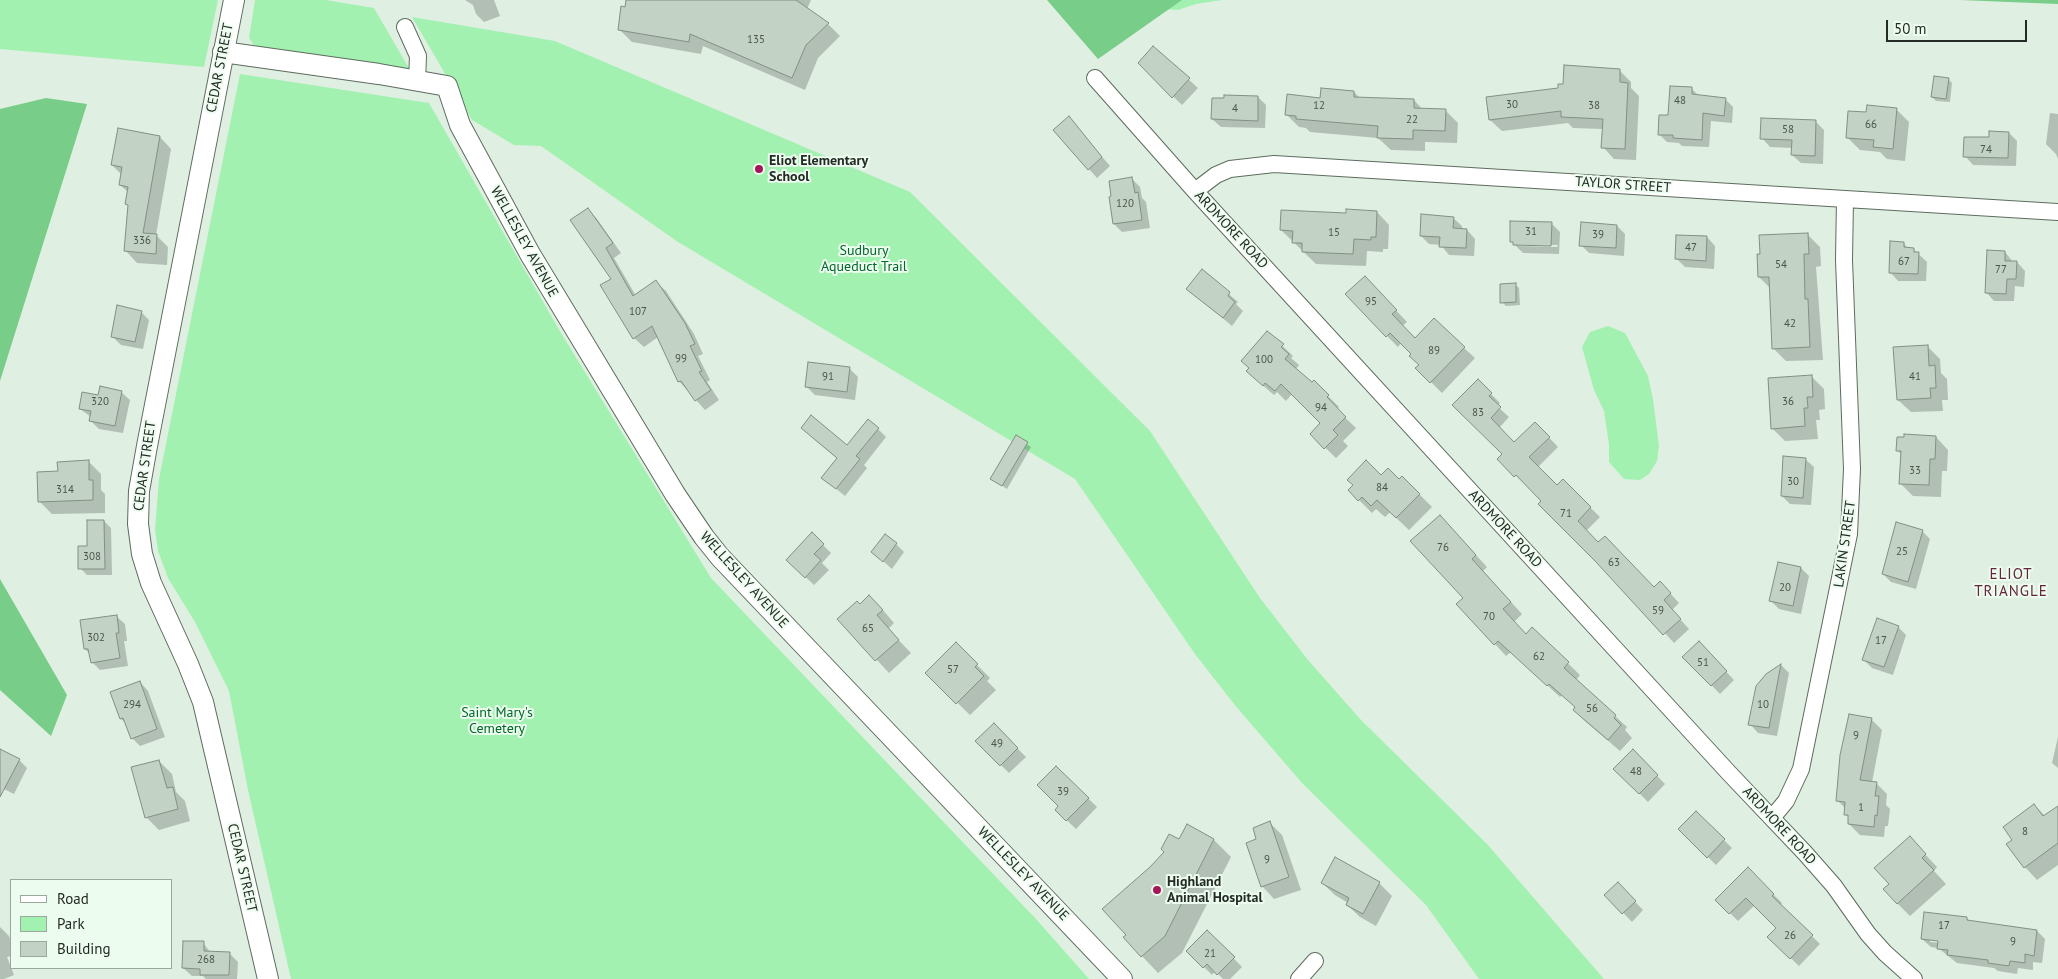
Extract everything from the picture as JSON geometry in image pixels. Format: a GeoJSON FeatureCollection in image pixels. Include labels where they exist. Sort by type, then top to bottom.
{"type":"FeatureCollection","features":[{"type":"Feature","properties":{"kind":"street","name":"CEDAR STREET"},"geometry":{"type":"LineString","coordinates":[[234,0],[146,446],[139,491],[138,524],[141,551],[151,583],[203,702],[268,979]]}},
{"type":"Feature","properties":{"kind":"street"},"geometry":{"type":"LineString","coordinates":[[223,52],[417,81],[420,63],[404,27]]}},
{"type":"Feature","properties":{"kind":"street","name":"ARDMORE ROAD"},"geometry":{"type":"LineString","coordinates":[[1095,78],[1195,191],[1834,886],[1881,949],[1914,979]]}},
{"type":"Feature","properties":{"kind":"street","name":"WELLESLEY AVENUE"},"geometry":{"type":"LineString","coordinates":[[417,81],[447,86],[460,125],[524,244],[675,494],[704,537],[720,557],[1122,979]]}},
{"type":"Feature","properties":{"kind":"street","name":"TAYLOR STREET"},"geometry":{"type":"LineString","coordinates":[[1195,191],[1216,175],[1230,169],[1274,164],[2058,212]]}},
{"type":"Feature","properties":{"kind":"street","name":"LAKIN STREET"},"geometry":{"type":"LineString","coordinates":[[1772,818],[1781,809],[1792,792],[1801,769],[1849,534],[1852,469],[1844,260],[1845,199]]}},
{"type":"Feature","properties":{"kind":"street"},"geometry":{"type":"LineString","coordinates":[[1299,979],[1315,961]]}},
{"type":"Feature","properties":{"kind":"green space"},"geometry":{"type":"Polygon","coordinates":[[[0,0],[218,0],[204,67],[0,49],[0,0]]]}},
{"type":"Feature","properties":{"kind":"green space"},"geometry":{"type":"Polygon","coordinates":[[[255,0],[326,0],[374,8],[410,70],[255,47],[249,38],[255,0]]]}},
{"type":"Feature","properties":{"kind":"green space"},"geometry":{"type":"Polygon","coordinates":[[[1047,0],[1182,0],[1098,59],[1047,0]]]}},
{"type":"Feature","properties":{"kind":"green space"},"geometry":{"type":"Polygon","coordinates":[[[1159,0],[1222,0],[1196,4],[1178,10],[1165,9],[1159,0]]]}},
{"type":"Feature","properties":{"kind":"green space"},"geometry":{"type":"Polygon","coordinates":[[[1960,0],[2058,0],[2058,4],[1960,0]]]}},
{"type":"Feature","properties":{"kind":"green space","name":"Sudbury Aqueduct Trail"},"geometry":{"type":"Polygon","coordinates":[[[412,17],[555,41],[910,192],[1150,431],[1260,598],[1308,660],[1361,720],[1487,844],[1604,979],[1479,979],[1426,905],[1302,783],[1234,704],[1195,654],[1075,479],[678,242],[541,146],[514,145],[472,120],[412,17]]]}},
{"type":"Feature","properties":{"kind":"green space","name":"Saint Mary's Cemetery"},"geometry":{"type":"Polygon","coordinates":[[[240,74],[429,103],[561,333],[711,578],[1036,919],[1089,979],[291,979],[248,790],[229,691],[195,622],[168,578],[158,551],[155,530],[159,479],[240,74]]]}},
{"type":"Feature","properties":{"kind":"green space"},"geometry":{"type":"Polygon","coordinates":[[[46,98],[87,104],[0,381],[0,109],[46,98]]]}},
{"type":"Feature","properties":{"kind":"green space"},"geometry":{"type":"Polygon","coordinates":[[[1608,326],[1625,333],[1648,376],[1653,399],[1659,446],[1657,461],[1649,474],[1640,480],[1624,479],[1609,462],[1609,444],[1604,411],[1594,390],[1582,347],[1590,332],[1608,326]]]}},
{"type":"Feature","properties":{"kind":"green space"},"geometry":{"type":"Polygon","coordinates":[[[0,579],[67,695],[51,736],[0,690],[0,579]]]}},
{"type":"Feature","properties":{"kind":"building"},"geometry":{"type":"Polygon","coordinates":[[[626,0],[796,0],[829,23],[806,45],[792,78],[690,34],[689,42],[618,30],[621,6],[625,7],[626,0]]]}},
{"type":"Feature","properties":{"kind":"building"},"geometry":{"type":"Polygon","coordinates":[[[1153,46],[1190,78],[1172,98],[1138,63],[1153,46]]]}},
{"type":"Feature","properties":{"kind":"building"},"geometry":{"type":"Polygon","coordinates":[[[1564,65],[1620,69],[1620,82],[1628,83],[1625,149],[1601,148],[1603,119],[1561,117],[1561,111],[1489,120],[1486,97],[1558,88],[1558,84],[1563,84],[1564,65]]]}},
{"type":"Feature","properties":{"kind":"building"},"geometry":{"type":"Polygon","coordinates":[[[1934,76],[1949,78],[1946,99],[1931,97],[1934,76]]]}},
{"type":"Feature","properties":{"kind":"building"},"geometry":{"type":"Polygon","coordinates":[[[1670,86],[1692,87],[1692,94],[1726,98],[1724,116],[1703,113],[1702,140],[1673,138],[1673,135],[1658,135],[1659,115],[1668,115],[1670,86]]]}},
{"type":"Feature","properties":{"kind":"building"},"geometry":{"type":"Polygon","coordinates":[[[1321,88],[1354,91],[1354,97],[1414,99],[1414,108],[1446,109],[1445,131],[1413,130],[1413,139],[1377,138],[1378,126],[1296,119],[1296,116],[1285,115],[1287,94],[1320,98],[1321,88]]]}},
{"type":"Feature","properties":{"kind":"building"},"geometry":{"type":"Polygon","coordinates":[[[1224,95],[1258,96],[1258,121],[1211,119],[1212,98],[1224,98],[1224,95]]]}},
{"type":"Feature","properties":{"kind":"building"},"geometry":{"type":"Polygon","coordinates":[[[1867,105],[1897,108],[1893,149],[1873,147],[1874,140],[1846,138],[1848,111],[1866,112],[1867,105]]]}},
{"type":"Feature","properties":{"kind":"building"},"geometry":{"type":"Polygon","coordinates":[[[1069,116],[1102,157],[1088,170],[1053,130],[1069,116]]]}},
{"type":"Feature","properties":{"kind":"building"},"geometry":{"type":"Polygon","coordinates":[[[1761,118],[1816,120],[1815,156],[1791,155],[1792,140],[1760,139],[1761,118]]]}},
{"type":"Feature","properties":{"kind":"building"},"geometry":{"type":"Polygon","coordinates":[[[118,128],[160,136],[143,233],[157,234],[156,254],[124,251],[128,205],[125,204],[128,187],[119,185],[122,167],[111,165],[118,128]]]}},
{"type":"Feature","properties":{"kind":"building"},"geometry":{"type":"Polygon","coordinates":[[[1989,131],[2009,132],[2008,158],[1963,157],[1964,137],[1989,137],[1989,131]]]}},
{"type":"Feature","properties":{"kind":"building"},"geometry":{"type":"Polygon","coordinates":[[[1132,177],[1135,193],[1138,192],[1142,220],[1113,224],[1109,181],[1132,177]]]}},
{"type":"Feature","properties":{"kind":"building"},"geometry":{"type":"Polygon","coordinates":[[[588,208],[613,243],[606,248],[633,296],[656,280],[685,323],[695,344],[690,346],[702,371],[699,372],[711,390],[695,401],[681,381],[678,382],[652,326],[633,339],[600,285],[611,279],[570,220],[588,208]]]}},
{"type":"Feature","properties":{"kind":"building"},"geometry":{"type":"Polygon","coordinates":[[[1346,209],[1377,211],[1376,237],[1371,237],[1371,240],[1354,239],[1353,254],[1302,252],[1302,243],[1292,243],[1293,231],[1280,230],[1281,210],[1346,213],[1346,209]]]}},
{"type":"Feature","properties":{"kind":"building"},"geometry":{"type":"Polygon","coordinates":[[[1421,214],[1454,217],[1453,228],[1467,229],[1466,248],[1439,247],[1440,237],[1420,236],[1421,214]]]}},
{"type":"Feature","properties":{"kind":"building"},"geometry":{"type":"Polygon","coordinates":[[[1510,221],[1552,222],[1551,246],[1513,245],[1513,242],[1510,242],[1510,221]]]}},
{"type":"Feature","properties":{"kind":"building"},"geometry":{"type":"Polygon","coordinates":[[[1581,222],[1617,225],[1616,248],[1579,246],[1581,222]]]}},
{"type":"Feature","properties":{"kind":"building"},"geometry":{"type":"Polygon","coordinates":[[[1808,233],[1809,254],[1804,254],[1805,299],[1808,299],[1810,347],[1772,349],[1769,277],[1758,277],[1757,254],[1760,254],[1759,235],[1808,233]]]}},
{"type":"Feature","properties":{"kind":"building"},"geometry":{"type":"Polygon","coordinates":[[[1676,235],[1707,236],[1706,261],[1675,259],[1676,235]]]}},
{"type":"Feature","properties":{"kind":"building"},"geometry":{"type":"Polygon","coordinates":[[[1890,241],[1904,242],[1904,247],[1914,248],[1914,252],[1919,252],[1918,274],[1889,273],[1890,241]]]}},
{"type":"Feature","properties":{"kind":"building"},"geometry":{"type":"Polygon","coordinates":[[[1987,250],[2005,251],[2005,261],[2017,261],[2016,279],[2007,279],[2006,294],[1985,293],[1987,250]]]}},
{"type":"Feature","properties":{"kind":"building"},"geometry":{"type":"Polygon","coordinates":[[[1202,269],[1230,292],[1228,296],[1235,302],[1223,318],[1186,289],[1202,269]]]}},
{"type":"Feature","properties":{"kind":"building"},"geometry":{"type":"Polygon","coordinates":[[[1365,276],[1397,310],[1392,314],[1415,338],[1434,318],[1465,347],[1430,383],[1415,368],[1419,365],[1409,356],[1411,354],[1390,333],[1386,337],[1345,294],[1365,276]]]}},
{"type":"Feature","properties":{"kind":"building"},"geometry":{"type":"Polygon","coordinates":[[[1516,283],[1516,302],[1500,303],[1500,284],[1516,283]]]}},
{"type":"Feature","properties":{"kind":"building"},"geometry":{"type":"Polygon","coordinates":[[[117,305],[142,311],[135,342],[111,337],[117,305]]]}},
{"type":"Feature","properties":{"kind":"building"},"geometry":{"type":"Polygon","coordinates":[[[1267,331],[1284,344],[1281,347],[1289,354],[1285,359],[1312,382],[1314,380],[1329,395],[1327,397],[1346,417],[1333,430],[1338,435],[1324,449],[1310,434],[1320,423],[1281,384],[1275,391],[1265,383],[1263,386],[1246,371],[1249,368],[1241,361],[1267,331]]]}},
{"type":"Feature","properties":{"kind":"building"},"geometry":{"type":"Polygon","coordinates":[[[1928,345],[1929,366],[1935,365],[1936,388],[1930,388],[1931,398],[1897,400],[1893,347],[1928,345]]]}},
{"type":"Feature","properties":{"kind":"building"},"geometry":{"type":"Polygon","coordinates":[[[808,362],[850,367],[847,392],[805,387],[808,362]]]}},
{"type":"Feature","properties":{"kind":"building"},"geometry":{"type":"Polygon","coordinates":[[[1812,375],[1813,397],[1807,397],[1808,408],[1804,408],[1805,426],[1771,429],[1768,378],[1812,375]]]}},
{"type":"Feature","properties":{"kind":"building"},"geometry":{"type":"Polygon","coordinates":[[[1478,379],[1492,393],[1489,396],[1501,407],[1491,418],[1514,442],[1535,422],[1550,437],[1529,457],[1557,485],[1563,479],[1591,507],[1578,521],[1598,542],[1605,536],[1654,587],[1660,581],[1671,593],[1664,600],[1681,619],[1663,635],[1596,562],[1538,504],[1541,501],[1516,475],[1514,477],[1497,459],[1502,454],[1452,405],[1478,379]]]}},
{"type":"Feature","properties":{"kind":"building"},"geometry":{"type":"Polygon","coordinates":[[[100,386],[122,391],[115,426],[89,421],[91,411],[79,409],[82,392],[98,395],[100,386]]]}},
{"type":"Feature","properties":{"kind":"building"},"geometry":{"type":"Polygon","coordinates":[[[811,415],[847,445],[868,419],[879,428],[856,456],[860,459],[836,489],[821,478],[837,458],[801,428],[811,415]]]}},
{"type":"Feature","properties":{"kind":"building"},"geometry":{"type":"Polygon","coordinates":[[[1904,434],[1936,436],[1935,459],[1930,459],[1929,485],[1899,484],[1901,451],[1896,451],[1897,437],[1904,437],[1904,434]]]}},
{"type":"Feature","properties":{"kind":"building"},"geometry":{"type":"Polygon","coordinates":[[[1016,435],[1028,442],[1002,486],[990,479],[1016,435]]]}},
{"type":"Feature","properties":{"kind":"building"},"geometry":{"type":"Polygon","coordinates":[[[1783,456],[1806,458],[1803,498],[1781,496],[1783,456]]]}},
{"type":"Feature","properties":{"kind":"building"},"geometry":{"type":"Polygon","coordinates":[[[89,460],[89,480],[93,480],[93,500],[38,502],[37,472],[58,471],[57,462],[89,460]]]}},
{"type":"Feature","properties":{"kind":"building"},"geometry":{"type":"Polygon","coordinates":[[[1366,460],[1381,475],[1388,468],[1399,479],[1402,476],[1420,494],[1396,518],[1377,500],[1371,506],[1362,497],[1358,501],[1348,490],[1353,485],[1347,480],[1366,460]]]}},
{"type":"Feature","properties":{"kind":"building"},"geometry":{"type":"Polygon","coordinates":[[[1440,515],[1476,555],[1472,559],[1511,602],[1503,609],[1526,634],[1532,627],[1569,662],[1564,668],[1616,715],[1614,718],[1621,725],[1608,740],[1573,710],[1575,707],[1549,684],[1547,686],[1498,641],[1494,645],[1456,604],[1463,598],[1410,541],[1440,515]]]}},
{"type":"Feature","properties":{"kind":"building"},"geometry":{"type":"Polygon","coordinates":[[[87,520],[104,520],[105,569],[78,569],[78,546],[87,546],[87,520]]]}},
{"type":"Feature","properties":{"kind":"building"},"geometry":{"type":"Polygon","coordinates":[[[1896,522],[1923,530],[1908,582],[1882,574],[1896,522]]]}},
{"type":"Feature","properties":{"kind":"building"},"geometry":{"type":"Polygon","coordinates":[[[812,532],[824,544],[814,554],[821,560],[805,578],[786,560],[812,532]]]}},
{"type":"Feature","properties":{"kind":"building"},"geometry":{"type":"Polygon","coordinates":[[[885,534],[897,543],[883,562],[871,552],[885,534]]]}},
{"type":"Feature","properties":{"kind":"building"},"geometry":{"type":"Polygon","coordinates":[[[1778,562],[1801,567],[1793,606],[1769,601],[1778,562]]]}},
{"type":"Feature","properties":{"kind":"building"},"geometry":{"type":"Polygon","coordinates":[[[869,595],[883,610],[877,615],[899,640],[875,661],[837,619],[857,601],[860,604],[869,595]]]}},
{"type":"Feature","properties":{"kind":"building"},"geometry":{"type":"Polygon","coordinates":[[[117,615],[119,633],[116,633],[120,658],[91,663],[88,649],[84,649],[80,620],[117,615]]]}},
{"type":"Feature","properties":{"kind":"building"},"geometry":{"type":"Polygon","coordinates":[[[1877,618],[1899,626],[1884,667],[1862,660],[1877,618]]]}},
{"type":"Feature","properties":{"kind":"building"},"geometry":{"type":"Polygon","coordinates":[[[1699,641],[1727,671],[1711,686],[1682,657],[1699,641]]]}},
{"type":"Feature","properties":{"kind":"building"},"geometry":{"type":"Polygon","coordinates":[[[956,642],[978,664],[975,667],[984,676],[956,704],[925,673],[956,642]]]}},
{"type":"Feature","properties":{"kind":"building"},"geometry":{"type":"Polygon","coordinates":[[[1781,664],[1769,728],[1748,725],[1756,686],[1766,674],[1781,664]]]}},
{"type":"Feature","properties":{"kind":"building"},"geometry":{"type":"Polygon","coordinates":[[[140,681],[157,729],[131,739],[123,718],[120,719],[110,692],[140,681]]]}},
{"type":"Feature","properties":{"kind":"building"},"geometry":{"type":"Polygon","coordinates":[[[1849,714],[1872,718],[1860,780],[1877,782],[1875,796],[1879,796],[1874,827],[1848,824],[1848,815],[1844,815],[1845,802],[1836,801],[1840,755],[1849,714]]]}},
{"type":"Feature","properties":{"kind":"building"},"geometry":{"type":"Polygon","coordinates":[[[994,723],[1018,748],[1000,766],[975,741],[994,723]]]}},
{"type":"Feature","properties":{"kind":"building"},"geometry":{"type":"Polygon","coordinates":[[[0,749],[20,759],[0,797],[0,749]]]}},
{"type":"Feature","properties":{"kind":"building"},"geometry":{"type":"Polygon","coordinates":[[[1633,749],[1658,775],[1639,794],[1613,769],[1633,749]]]}},
{"type":"Feature","properties":{"kind":"building"},"geometry":{"type":"Polygon","coordinates":[[[159,760],[167,788],[173,787],[178,809],[145,818],[131,767],[159,760]]]}},
{"type":"Feature","properties":{"kind":"building"},"geometry":{"type":"Polygon","coordinates":[[[1056,766],[1089,798],[1066,821],[1055,810],[1058,806],[1037,785],[1056,766]]]}},
{"type":"Feature","properties":{"kind":"building"},"geometry":{"type":"Polygon","coordinates":[[[2034,804],[2043,816],[2058,806],[2058,843],[2024,868],[2006,844],[2012,840],[2003,827],[2034,804]]]}},
{"type":"Feature","properties":{"kind":"building"},"geometry":{"type":"Polygon","coordinates":[[[1696,811],[1725,839],[1707,858],[1678,829],[1696,811]]]}},
{"type":"Feature","properties":{"kind":"building"},"geometry":{"type":"Polygon","coordinates":[[[1270,821],[1289,877],[1261,887],[1246,843],[1256,839],[1253,828],[1270,821]]]}},
{"type":"Feature","properties":{"kind":"building","name":"Highland Animal Hospital"},"geometry":{"type":"Polygon","coordinates":[[[1187,824],[1214,839],[1165,936],[1141,957],[1123,937],[1126,935],[1102,909],[1150,867],[1164,852],[1161,849],[1169,834],[1179,839],[1187,824]]]}},
{"type":"Feature","properties":{"kind":"building"},"geometry":{"type":"Polygon","coordinates":[[[1910,836],[1926,854],[1922,858],[1934,870],[1897,904],[1883,889],[1889,884],[1874,868],[1910,836]]]}},
{"type":"Feature","properties":{"kind":"building"},"geometry":{"type":"Polygon","coordinates":[[[1335,857],[1380,882],[1363,914],[1346,905],[1349,898],[1321,883],[1335,857]]]}},
{"type":"Feature","properties":{"kind":"building"},"geometry":{"type":"Polygon","coordinates":[[[1748,867],[1774,894],[1772,896],[1813,935],[1790,959],[1767,937],[1776,928],[1746,898],[1729,914],[1715,900],[1748,867]]]}},
{"type":"Feature","properties":{"kind":"building"},"geometry":{"type":"Polygon","coordinates":[[[1618,882],[1636,901],[1622,914],[1604,895],[1618,882]]]}},
{"type":"Feature","properties":{"kind":"building"},"geometry":{"type":"Polygon","coordinates":[[[1924,912],[1967,917],[1967,920],[2037,930],[2034,956],[2025,954],[2025,963],[2010,961],[2009,966],[1988,963],[1988,960],[1947,955],[1948,950],[1937,949],[1938,941],[1921,939],[1924,912]]]}},
{"type":"Feature","properties":{"kind":"building"},"geometry":{"type":"Polygon","coordinates":[[[1207,930],[1235,957],[1217,975],[1207,964],[1203,968],[1186,951],[1207,930]]]}},
{"type":"Feature","properties":{"kind":"building"},"geometry":{"type":"Polygon","coordinates":[[[183,941],[204,941],[204,951],[230,952],[229,975],[200,975],[200,969],[182,968],[183,941]]]}},
{"type":"Feature","properties":{"kind":"place","name":"Eliot Elementary School"},"geometry":{"type":"Point","coordinates":[759,169]}},
{"type":"Feature","properties":{"kind":"place","name":"Highland Animal Hospital"},"geometry":{"type":"Point","coordinates":[1157,890]}},
{"type":"Feature","properties":{"kind":"district","name":"ELIOT TRIANGLE"},"geometry":{"type":"Point","coordinates":[2011,584]}}]}
